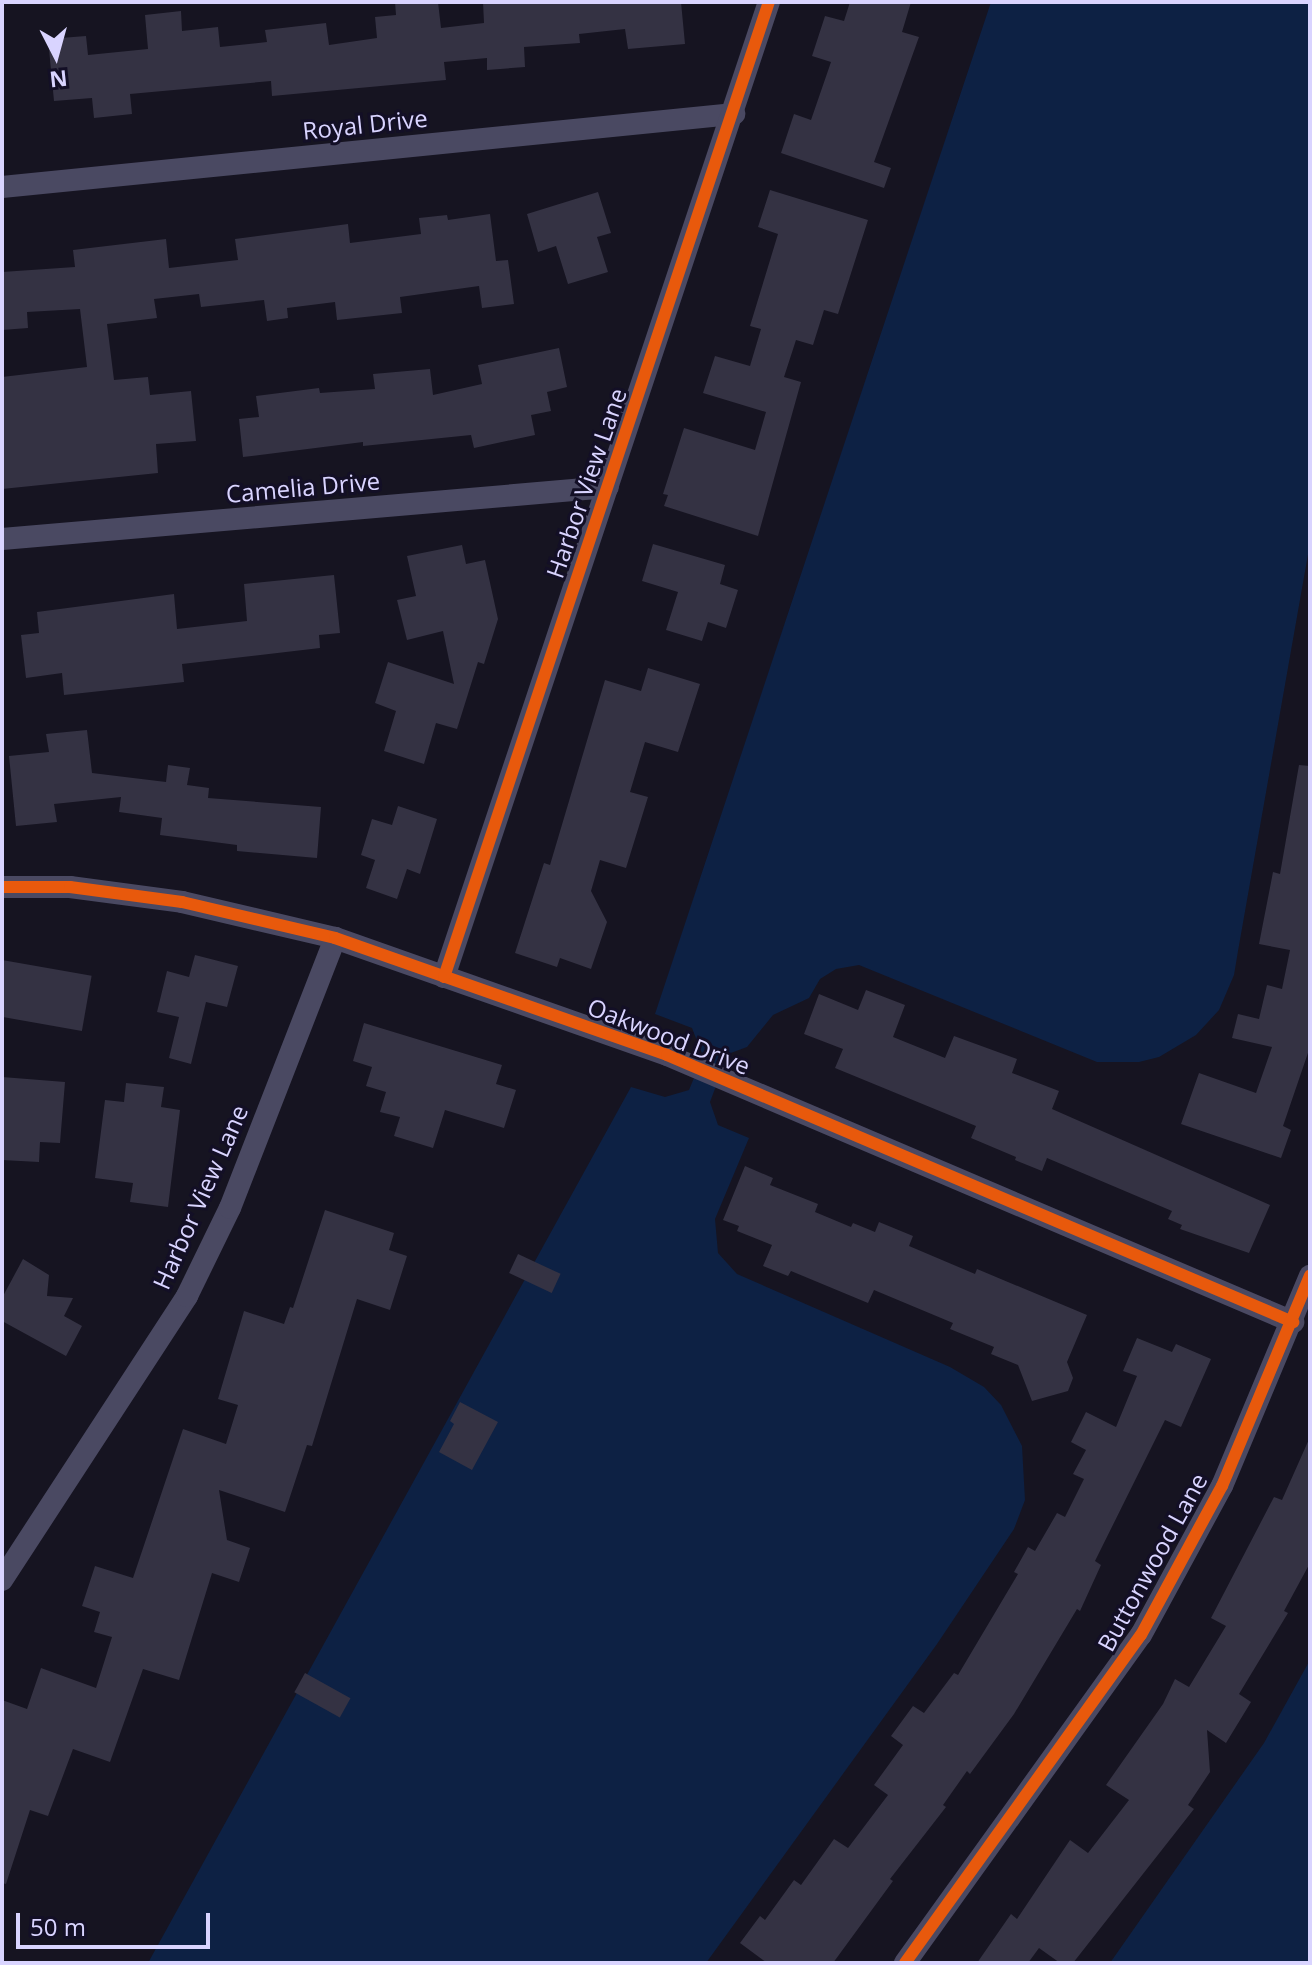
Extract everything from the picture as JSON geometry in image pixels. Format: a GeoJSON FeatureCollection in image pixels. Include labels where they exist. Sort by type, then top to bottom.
{"type":"FeatureCollection","features":[{"type":"Feature","properties":{"kind":"street","name":"Harbor View Lane"},"geometry":{"type":"LineString","coordinates":[[444,977],[769,2]]}},
{"type":"Feature","properties":{"kind":"street","name":"Royal Drive"},"geometry":{"type":"LineString","coordinates":[[2,187],[734,114]]}},
{"type":"Feature","properties":{"kind":"street","name":"Camelia Drive"},"geometry":{"type":"LineString","coordinates":[[2,539],[608,487]]}},
{"type":"Feature","properties":{"kind":"street","name":"Oakwood Drive"},"geometry":{"type":"LineString","coordinates":[[2,887],[70,887],[182,902],[335,938],[667,1055],[1293,1322]]}},
{"type":"Feature","properties":{"kind":"street","name":"Harbor View Lane"},"geometry":{"type":"LineString","coordinates":[[2,1580],[187,1296],[230,1208],[335,938]]}},
{"type":"Feature","properties":{"kind":"street","name":"Buttonwood Lane"},"geometry":{"type":"LineString","coordinates":[[905,1963],[1141,1635],[1222,1486],[1310,1276]]}},
{"type":"Feature","properties":{"kind":"water"},"geometry":{"type":"Polygon","coordinates":[[[991,2],[1310,2],[1310,543],[1234,975],[1219,1010],[1196,1035],[1159,1057],[1139,1062],[1097,1062],[859,965],[836,969],[820,979],[809,998],[773,1015],[747,1047],[728,1054],[710,1102],[718,1125],[749,1138],[715,1219],[718,1253],[737,1274],[950,1367],[984,1387],[1001,1405],[1022,1446],[1025,1500],[1014,1529],[937,1644],[706,1963],[148,1963],[631,1087],[665,1097],[689,1090],[703,1056],[692,1028],[655,1014],[991,2]]]}},
{"type":"Feature","properties":{"kind":"water"},"geometry":{"type":"Polygon","coordinates":[[[1310,1660],[1310,1963],[1110,1963],[1264,1743],[1310,1660]]]}},
{"type":"Feature","properties":{"kind":"building"},"geometry":{"type":"Polygon","coordinates":[[[395,2],[438,2],[441,28],[484,23],[483,2],[681,2],[685,44],[628,49],[625,29],[579,34],[580,43],[524,47],[525,67],[487,70],[487,58],[444,62],[446,80],[272,96],[271,81],[130,94],[132,114],[94,118],[92,98],[54,101],[48,39],[86,36],[88,55],[148,49],[145,15],[181,11],[182,31],[218,27],[220,47],[267,42],[265,30],[326,23],[329,45],[377,38],[375,17],[396,15],[395,2]]]}},
{"type":"Feature","properties":{"kind":"building"},"geometry":{"type":"Polygon","coordinates":[[[850,2],[911,2],[902,32],[919,37],[874,162],[891,168],[884,188],[781,153],[794,114],[811,120],[831,62],[812,56],[825,16],[844,21],[850,2]]]}},
{"type":"Feature","properties":{"kind":"building"},"geometry":{"type":"Polygon","coordinates":[[[770,190],[868,220],[838,314],[824,310],[813,345],[796,340],[784,377],[801,382],[758,536],[664,506],[668,495],[663,494],[684,428],[755,450],[766,412],[703,393],[715,356],[750,366],[761,329],[750,326],[778,234],[758,227],[770,190]]]}},
{"type":"Feature","properties":{"kind":"building"},"geometry":{"type":"Polygon","coordinates":[[[598,192],[611,233],[597,237],[608,272],[568,284],[556,246],[538,252],[527,214],[598,192]]]}},
{"type":"Feature","properties":{"kind":"building"},"geometry":{"type":"Polygon","coordinates":[[[490,214],[496,261],[508,260],[514,304],[482,308],[479,286],[400,297],[402,313],[337,320],[335,302],[287,308],[288,318],[267,321],[264,300],[201,307],[199,294],[154,299],[157,318],[107,324],[114,380],[148,377],[150,395],[191,391],[196,441],[156,444],[158,473],[2,489],[2,377],[87,367],[80,309],[27,312],[28,328],[2,330],[2,272],[75,267],[73,250],[166,239],[169,268],[238,260],[235,239],[348,224],[350,243],[421,234],[419,218],[447,215],[448,220],[490,214]]]}},
{"type":"Feature","properties":{"kind":"building"},"geometry":{"type":"Polygon","coordinates":[[[559,348],[567,387],[547,392],[551,411],[531,415],[535,435],[474,448],[471,435],[363,446],[363,442],[243,457],[239,419],[259,417],[256,396],[319,388],[320,393],[375,389],[373,374],[430,369],[433,395],[482,384],[478,365],[559,348]]]}},
{"type":"Feature","properties":{"kind":"building"},"geometry":{"type":"Polygon","coordinates":[[[653,544],[725,565],[720,584],[738,590],[726,628],[708,622],[702,641],[666,630],[678,592],[642,581],[653,544]]]}},
{"type":"Feature","properties":{"kind":"building"},"geometry":{"type":"Polygon","coordinates":[[[462,545],[466,564],[485,560],[498,619],[484,664],[478,662],[457,729],[436,723],[424,764],[384,751],[396,711],[375,703],[388,662],[454,684],[443,631],[407,640],[397,600],[416,596],[407,556],[462,545]]]}},
{"type":"Feature","properties":{"kind":"building"},"geometry":{"type":"Polygon","coordinates":[[[334,575],[340,633],[319,635],[320,648],[182,664],[184,682],[64,695],[62,673],[26,678],[21,635],[39,633],[37,612],[174,594],[177,629],[247,621],[244,584],[334,575]]]}},
{"type":"Feature","properties":{"kind":"building"},"geometry":{"type":"Polygon","coordinates":[[[648,668],[700,684],[678,752],[645,742],[630,792],[648,797],[626,868],[600,860],[591,891],[607,922],[591,969],[560,958],[557,967],[515,953],[544,863],[550,865],[605,680],[641,691],[648,668]]]}},
{"type":"Feature","properties":{"kind":"building"},"geometry":{"type":"Polygon","coordinates":[[[87,730],[92,773],[166,782],[168,765],[190,768],[187,785],[209,788],[208,798],[321,807],[317,858],[237,851],[237,845],[160,835],[162,818],[119,812],[121,797],[54,804],[57,822],[16,826],[9,756],[49,752],[46,734],[87,730]]]}},
{"type":"Feature","properties":{"kind":"building"},"geometry":{"type":"Polygon","coordinates":[[[1299,765],[1310,766],[1310,1047],[1283,1126],[1291,1130],[1281,1158],[1181,1124],[1199,1073],[1256,1093],[1272,1047],[1232,1038],[1238,1014],[1259,1019],[1267,985],[1282,989],[1290,950],[1259,944],[1273,872],[1280,874],[1299,765]]]}},
{"type":"Feature","properties":{"kind":"building"},"geometry":{"type":"Polygon","coordinates":[[[398,806],[437,819],[420,874],[407,869],[397,899],[366,888],[375,860],[361,855],[372,819],[392,825],[398,806]]]}},
{"type":"Feature","properties":{"kind":"building"},"geometry":{"type":"Polygon","coordinates":[[[195,955],[238,966],[227,1007],[206,1002],[191,1064],[169,1058],[179,1017],[157,1012],[167,971],[189,977],[195,955]]]}},
{"type":"Feature","properties":{"kind":"building"},"geometry":{"type":"Polygon","coordinates":[[[2,960],[92,976],[82,1031],[2,1017],[2,960]]]}},
{"type":"Feature","properties":{"kind":"building"},"geometry":{"type":"Polygon","coordinates":[[[866,990],[905,1005],[893,1037],[945,1058],[954,1036],[1017,1059],[1012,1073],[1059,1091],[1052,1109],[1270,1205],[1249,1253],[1180,1229],[1182,1225],[1168,1219],[1172,1211],[1047,1158],[1042,1171],[1015,1160],[1016,1157],[971,1138],[976,1126],[835,1068],[843,1049],[804,1034],[819,994],[858,1010],[866,990]]]}},
{"type":"Feature","properties":{"kind":"building"},"geometry":{"type":"Polygon","coordinates":[[[364,1023],[502,1065],[496,1084],[516,1090],[504,1128],[445,1110],[433,1148],[394,1136],[400,1117],[380,1112],[386,1092],[366,1086],[372,1067],[353,1061],[364,1023]]]}},
{"type":"Feature","properties":{"kind":"building"},"geometry":{"type":"Polygon","coordinates":[[[2,1077],[65,1082],[60,1143],[40,1142],[39,1162],[2,1160],[2,1077]]]}},
{"type":"Feature","properties":{"kind":"building"},"geometry":{"type":"Polygon","coordinates":[[[126,1083],[164,1087],[161,1107],[180,1110],[168,1207],[130,1202],[133,1183],[95,1178],[105,1100],[124,1102],[126,1083]]]}},
{"type":"Feature","properties":{"kind":"building"},"geometry":{"type":"Polygon","coordinates":[[[745,1166],[773,1178],[770,1185],[818,1204],[815,1212],[851,1227],[853,1223],[875,1232],[879,1222],[913,1236],[909,1246],[975,1274],[977,1269],[1087,1315],[1067,1362],[1073,1378],[1068,1391],[1032,1401],[1018,1365],[991,1354],[994,1347],[950,1329],[953,1323],[874,1290],[868,1303],[791,1271],[788,1276],[763,1266],[772,1245],[737,1231],[739,1226],[723,1220],[745,1166]]]}},
{"type":"Feature","properties":{"kind":"building"},"geometry":{"type":"Polygon","coordinates":[[[325,1210],[394,1233],[389,1250],[407,1256],[390,1310],[357,1299],[312,1446],[307,1445],[285,1512],[219,1490],[227,1540],[250,1548],[239,1582],[212,1573],[179,1680],[143,1669],[110,1762],[73,1749],[48,1816],[30,1810],[6,1884],[2,1883],[2,1700],[27,1709],[41,1668],[96,1688],[112,1637],[94,1632],[100,1612],[82,1606],[95,1566],[133,1578],[183,1429],[226,1444],[238,1405],[218,1399],[244,1311],[284,1324],[290,1307],[293,1308],[325,1210]]]}},
{"type":"Feature","properties":{"kind":"building"},"geometry":{"type":"Polygon","coordinates":[[[518,1254],[561,1274],[552,1293],[509,1273],[518,1254]]]}},
{"type":"Feature","properties":{"kind":"building"},"geometry":{"type":"Polygon","coordinates":[[[23,1259],[49,1275],[47,1296],[73,1298],[64,1316],[82,1326],[66,1356],[2,1321],[2,1298],[23,1259]]]}},
{"type":"Feature","properties":{"kind":"building"},"geometry":{"type":"Polygon","coordinates":[[[1137,1338],[1172,1352],[1176,1344],[1211,1359],[1181,1427],[1165,1420],[1095,1561],[1101,1565],[1080,1611],[1077,1609],[1014,1714],[970,1774],[967,1771],[943,1805],[946,1807],[890,1879],[893,1881],[833,1963],[767,1963],[740,1943],[760,1916],[765,1920],[794,1880],[801,1885],[834,1839],[848,1848],[888,1795],[874,1785],[903,1745],[891,1736],[913,1706],[924,1713],[954,1673],[958,1675],[1018,1574],[1014,1572],[1028,1547],[1035,1551],[1057,1513],[1065,1517],[1084,1479],[1073,1474],[1086,1450],[1071,1442],[1086,1412],[1116,1427],[1137,1376],[1123,1371],[1137,1338]]]}},
{"type":"Feature","properties":{"kind":"building"},"geometry":{"type":"Polygon","coordinates":[[[460,1402],[498,1422],[472,1470],[439,1452],[454,1424],[450,1421],[460,1402]]]}},
{"type":"Feature","properties":{"kind":"building"},"geometry":{"type":"Polygon","coordinates":[[[1310,1437],[1310,1563],[1284,1611],[1288,1613],[1239,1694],[1251,1702],[1226,1743],[1207,1730],[1210,1772],[1188,1805],[1194,1809],[1073,1963],[1060,1963],[1039,1948],[1028,1963],[977,1963],[1011,1914],[1017,1919],[1070,1840],[1088,1853],[1129,1800],[1106,1785],[1163,1704],[1175,1679],[1189,1687],[1226,1626],[1211,1618],[1274,1497],[1282,1500],[1310,1437]]]}},
{"type":"Feature","properties":{"kind":"building"},"geometry":{"type":"Polygon","coordinates":[[[305,1673],[350,1698],[340,1717],[294,1692],[305,1673]]]}},
{"type":"Feature","properties":{"kind":"cycle path"},"geometry":{"type":"LineString","coordinates":[[444,977],[769,2]]}},
{"type":"Feature","properties":{"kind":"cycle path"},"geometry":{"type":"LineString","coordinates":[[2,887],[70,887],[182,902],[335,938],[667,1055],[1293,1322]]}},
{"type":"Feature","properties":{"kind":"cycle path"},"geometry":{"type":"LineString","coordinates":[[905,1963],[1141,1635],[1222,1486],[1310,1276]]}}]}
